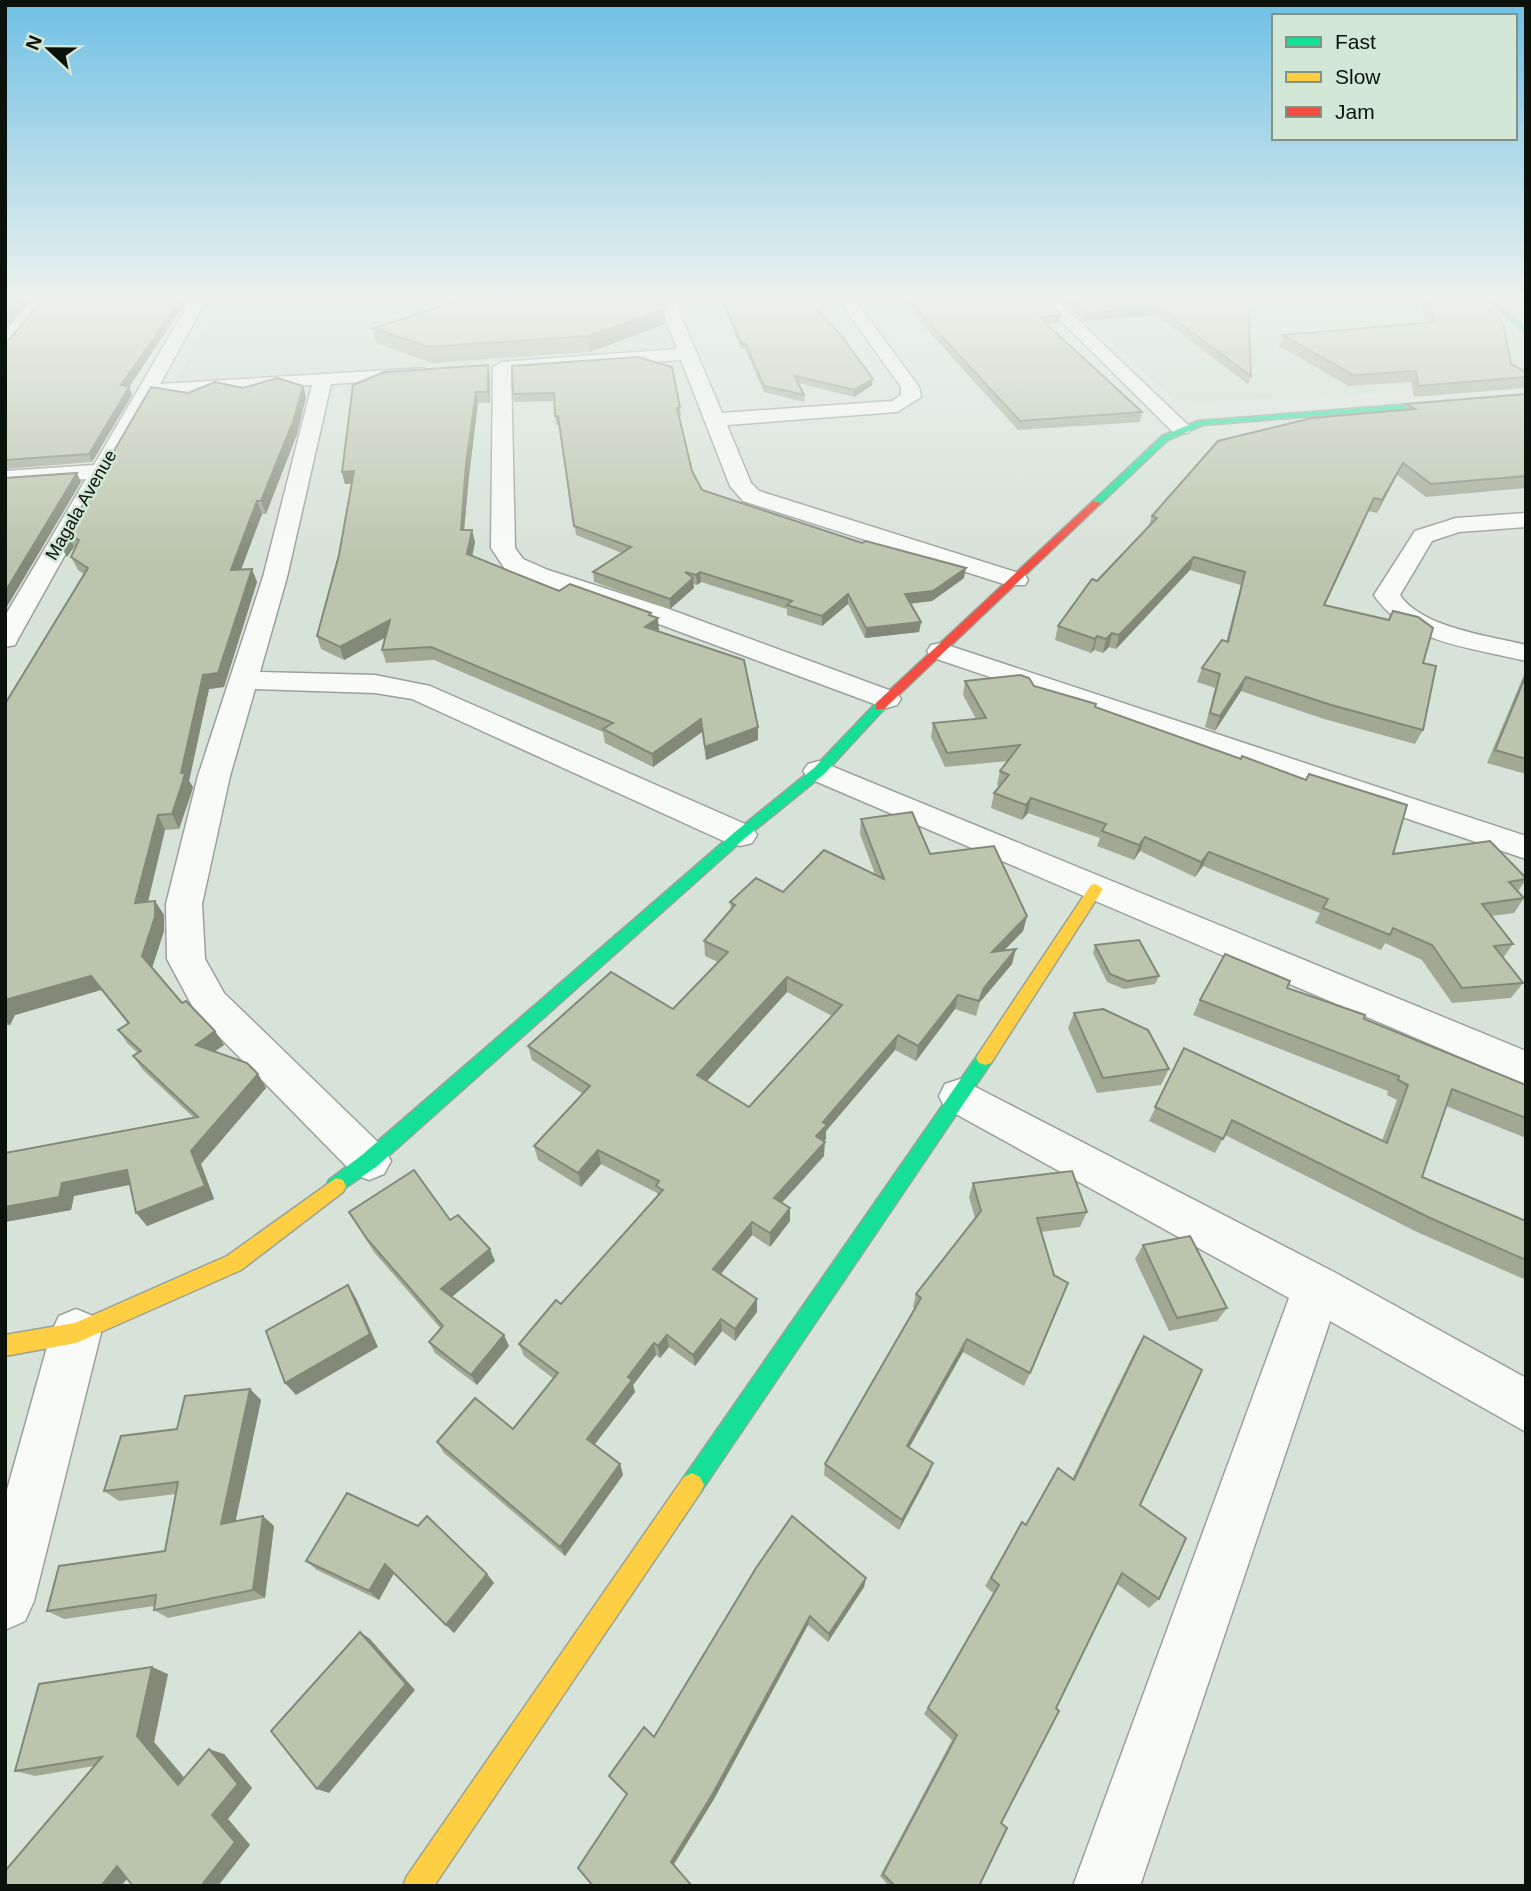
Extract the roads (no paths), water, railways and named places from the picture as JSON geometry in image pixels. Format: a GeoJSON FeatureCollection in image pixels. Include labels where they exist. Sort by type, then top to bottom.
{"type":"FeatureCollection","features":[{"type":"Feature","properties":{"kind":"street","name":"Magala Avenue"},"geometry":{"type":"LineString","coordinates":[[5,639],[150,387]]}},
{"type":"Feature","properties":{"kind":"street"},"geometry":{"type":"LineString","coordinates":[[148,390],[196,387]]}},
{"type":"Feature","properties":{"kind":"street"},"geometry":{"type":"LineString","coordinates":[[321,387],[275,577],[246,680],[214,776],[184,904],[186,959],[210,1003],[369,1161]]}},
{"type":"Feature","properties":{"kind":"street"},"geometry":{"type":"LineString","coordinates":[[496,387],[503,548],[514,564],[887,699]]}},
{"type":"Feature","properties":{"kind":"street"},"geometry":{"type":"LineString","coordinates":[[700,387],[741,486],[751,496],[1016,580]]}},
{"type":"Feature","properties":{"kind":"street"},"geometry":{"type":"LineString","coordinates":[[713,420],[897,406],[911,397],[910,387]]}},
{"type":"Feature","properties":{"kind":"street"},"geometry":{"type":"LineString","coordinates":[[1138,387],[1181,429]]}},
{"type":"Feature","properties":{"kind":"street"},"geometry":{"type":"LineString","coordinates":[[5,1346],[76,1333],[234,1263],[369,1161],[740,835],[819,771],[887,699],[1165,438],[1181,429],[1201,424],[1258,417],[1526,397]]}},
{"type":"Feature","properties":{"kind":"street"},"geometry":{"type":"LineString","coordinates":[[5,478],[101,471]]}},
{"type":"Feature","properties":{"kind":"street"},"geometry":{"type":"LineString","coordinates":[[1526,520],[1456,525],[1423,536],[1387,595],[1391,607],[1415,622],[1526,653]]}},
{"type":"Feature","properties":{"kind":"street"},"geometry":{"type":"LineString","coordinates":[[941,651],[1526,848]]}},
{"type":"Feature","properties":{"kind":"street"},"geometry":{"type":"LineString","coordinates":[[246,680],[375,684],[420,692],[740,835]]}},
{"type":"Feature","properties":{"kind":"street"},"geometry":{"type":"LineString","coordinates":[[819,771],[1526,1069]]}},
{"type":"Feature","properties":{"kind":"street"},"geometry":{"type":"LineString","coordinates":[[416,1886],[960,1096],[1096,888]]}},
{"type":"Feature","properties":{"kind":"street"},"geometry":{"type":"LineString","coordinates":[[960,1096],[1317,1289],[1526,1406]]}},
{"type":"Feature","properties":{"kind":"street"},"geometry":{"type":"LineString","coordinates":[[1106,1886],[1317,1289]]}},
{"type":"Feature","properties":{"kind":"street"},"geometry":{"type":"LineString","coordinates":[[5,1601],[76,1333]]}}]}
